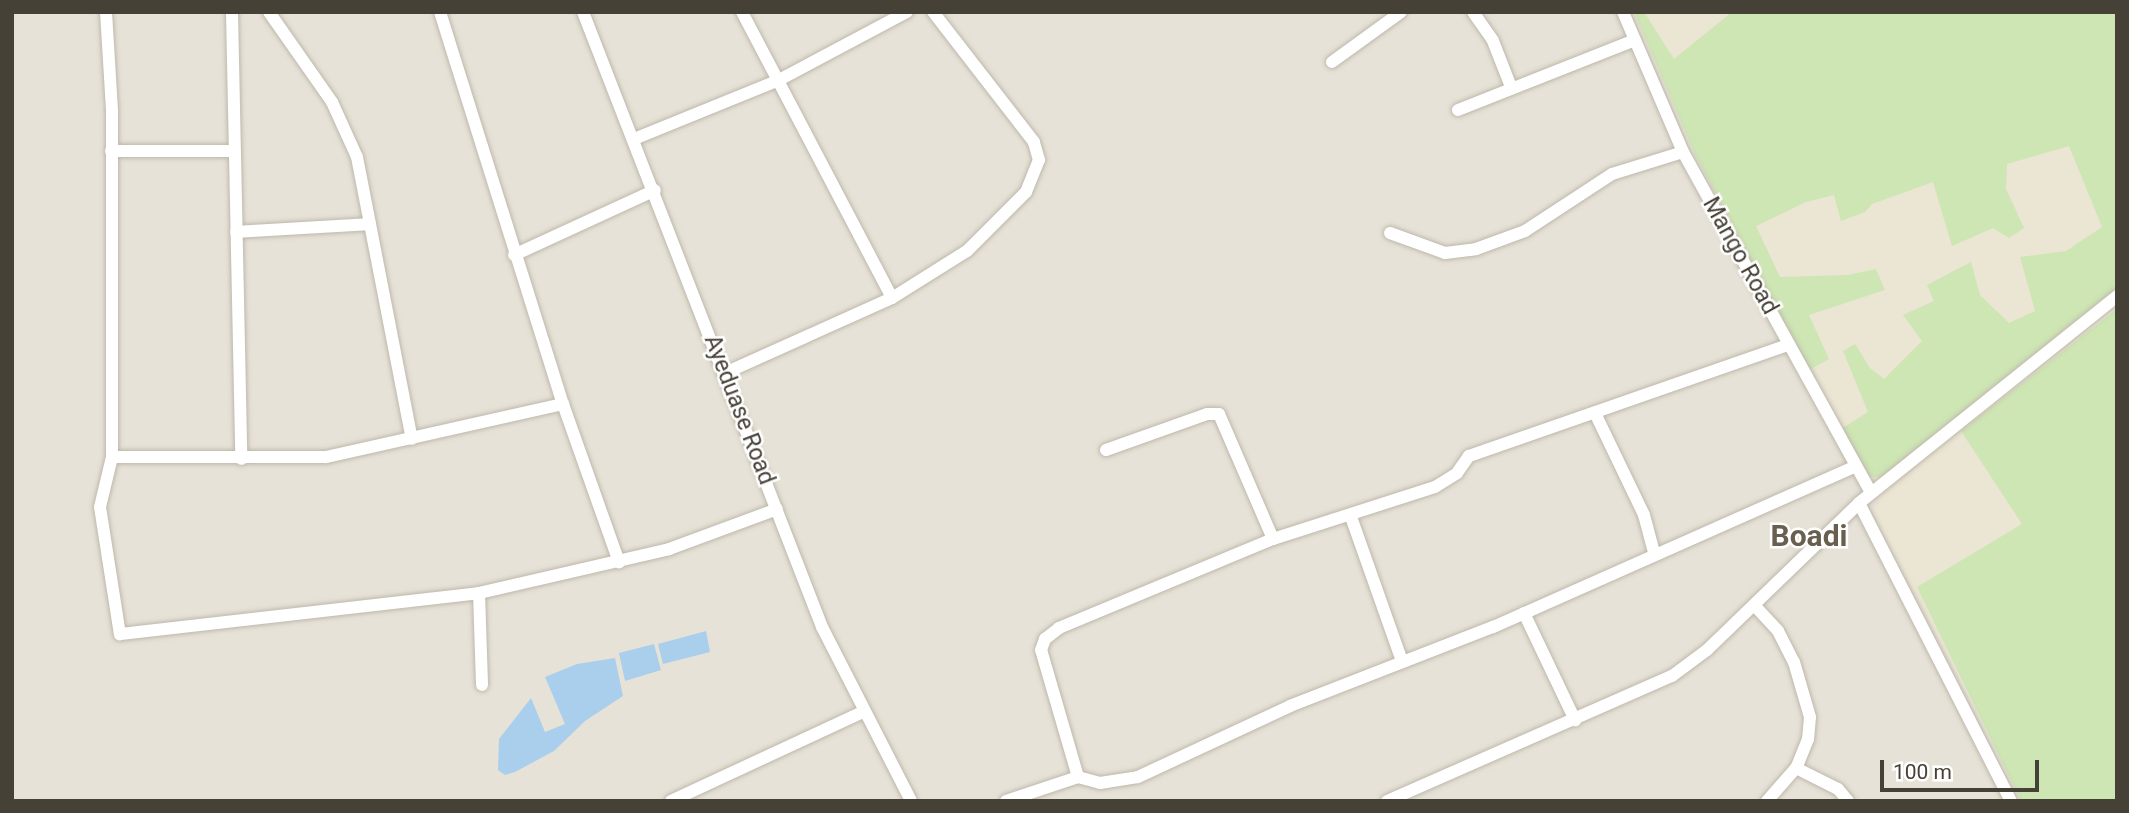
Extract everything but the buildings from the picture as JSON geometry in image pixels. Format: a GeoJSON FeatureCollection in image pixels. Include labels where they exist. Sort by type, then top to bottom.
{"type":"FeatureCollection","features":[{"type":"Feature","properties":{"kind":"street"},"geometry":{"type":"LineString","coordinates":[[106,12],[111,151],[112,457],[100,508],[120,634],[479,593],[619,562],[697,540],[777,509]]}},
{"type":"Feature","properties":{"kind":"street"},"geometry":{"type":"LineString","coordinates":[[232,12],[241,460]]}},
{"type":"Feature","properties":{"kind":"street"},"geometry":{"type":"LineString","coordinates":[[269,12],[337,113],[357,157],[412,439]]}},
{"type":"Feature","properties":{"kind":"street"},"geometry":{"type":"LineString","coordinates":[[440,12],[514,255],[619,562]]}},
{"type":"Feature","properties":{"kind":"street","name":"Ayeduase Road"},"geometry":{"type":"LineString","coordinates":[[583,12],[655,190],[821,627],[911,801]]}},
{"type":"Feature","properties":{"kind":"street"},"geometry":{"type":"LineString","coordinates":[[741,12],[892,298]]}},
{"type":"Feature","properties":{"kind":"street"},"geometry":{"type":"LineString","coordinates":[[634,139],[777,81],[907,12]]}},
{"type":"Feature","properties":{"kind":"street"},"geometry":{"type":"LineString","coordinates":[[725,373],[892,298],[967,251],[1026,192],[1039,160],[1034,142],[933,12]]}},
{"type":"Feature","properties":{"kind":"street"},"geometry":{"type":"LineString","coordinates":[[1332,62],[1401,12]]}},
{"type":"Feature","properties":{"kind":"street"},"geometry":{"type":"LineString","coordinates":[[1473,12],[1493,41],[1511,87]]}},
{"type":"Feature","properties":{"kind":"street","name":"Mango Road"},"geometry":{"type":"LineString","coordinates":[[1623,12],[1683,152],[1854,467],[1871,493]]}},
{"type":"Feature","properties":{"kind":"street"},"geometry":{"type":"LineString","coordinates":[[1458,110],[1635,40]]}},
{"type":"Feature","properties":{"kind":"street"},"geometry":{"type":"LineString","coordinates":[[111,151],[233,151]]}},
{"type":"Feature","properties":{"kind":"street"},"geometry":{"type":"LineString","coordinates":[[1390,233],[1445,253],[1476,249],[1525,231],[1612,174],[1683,152]]}},
{"type":"Feature","properties":{"kind":"street"},"geometry":{"type":"LineString","coordinates":[[514,255],[655,190]]}},
{"type":"Feature","properties":{"kind":"street"},"geometry":{"type":"LineString","coordinates":[[236,232],[370,223]]}},
{"type":"Feature","properties":{"kind":"street"},"geometry":{"type":"LineString","coordinates":[[1387,801],[1672,676],[1754,605],[1859,503],[2117,296]]}},
{"type":"Feature","properties":{"kind":"street"},"geometry":{"type":"LineString","coordinates":[[1078,777],[1044,669],[1045,639],[1076,619],[1273,539],[1351,517],[1435,487],[1453,476],[1469,456],[1788,345]]}},
{"type":"Feature","properties":{"kind":"street"},"geometry":{"type":"LineString","coordinates":[[112,457],[241,460],[326,457],[563,404]]}},
{"type":"Feature","properties":{"kind":"street"},"geometry":{"type":"LineString","coordinates":[[1595,413],[1644,515],[1654,552]]}},
{"type":"Feature","properties":{"kind":"street"},"geometry":{"type":"LineString","coordinates":[[1106,450],[1207,414],[1219,414],[1273,539]]}},
{"type":"Feature","properties":{"kind":"street"},"geometry":{"type":"LineString","coordinates":[[1006,801],[1078,777],[1100,783],[1138,777],[1278,711],[1524,613],[1654,552],[1854,467]]}},
{"type":"Feature","properties":{"kind":"street"},"geometry":{"type":"LineString","coordinates":[[1859,503],[2011,801]]}},
{"type":"Feature","properties":{"kind":"street"},"geometry":{"type":"LineString","coordinates":[[1351,517],[1402,661]]}},
{"type":"Feature","properties":{"kind":"street"},"geometry":{"type":"LineString","coordinates":[[479,593],[482,685]]}},
{"type":"Feature","properties":{"kind":"street"},"geometry":{"type":"LineString","coordinates":[[1754,605],[1778,631],[1805,695],[1808,739],[1796,768],[1767,801]]}},
{"type":"Feature","properties":{"kind":"street"},"geometry":{"type":"LineString","coordinates":[[1524,613],[1575,720]]}},
{"type":"Feature","properties":{"kind":"street"},"geometry":{"type":"LineString","coordinates":[[671,801],[863,712]]}},
{"type":"Feature","properties":{"kind":"street"},"geometry":{"type":"LineString","coordinates":[[1796,768],[1838,789],[1848,801]]}},
{"type":"Feature","properties":{"kind":"shaded area"},"geometry":{"type":"Polygon","coordinates":[[[12,12],[2117,12],[2117,801],[12,801],[12,12]]]}},
{"type":"Feature","properties":{"kind":"shaded area"},"geometry":{"type":"Polygon","coordinates":[[[1633,12],[2117,12],[2117,801],[2023,801],[1872,511],[1880,503],[1633,12]]]}},
{"type":"Feature","properties":{"kind":"green space"},"geometry":{"type":"Polygon","coordinates":[[[1634,12],[1644,12],[1674,59],[1732,12],[2117,12],[2117,288],[1882,477],[1870,477],[1860,468],[1695,154],[1634,12]],[[2069,146],[2007,164],[2006,189],[2024,228],[2009,238],[1993,228],[1952,246],[1933,182],[1872,204],[1865,212],[1841,221],[1834,195],[1806,202],[1756,226],[1780,277],[1848,275],[1876,269],[1885,290],[1809,315],[1829,359],[1811,369],[1841,429],[1868,412],[1843,351],[1855,344],[1870,368],[1884,379],[1922,341],[1903,315],[1934,301],[1927,285],[1971,262],[1980,295],[2009,323],[2035,311],[2020,257],[2066,251],[2102,227],[2069,146]]]}},
{"type":"Feature","properties":{"kind":"green space"},"geometry":{"type":"Polygon","coordinates":[[[2117,309],[2117,801],[2021,801],[1917,587],[2022,524],[1961,431],[2117,309]]]}},
{"type":"Feature","properties":{"kind":"water"},"geometry":{"type":"Polygon","coordinates":[[[706,631],[710,652],[663,664],[658,644],[706,631]]]}},
{"type":"Feature","properties":{"kind":"water"},"geometry":{"type":"Polygon","coordinates":[[[654,644],[661,670],[625,681],[619,653],[654,644]]]}},
{"type":"Feature","properties":{"kind":"water"},"geometry":{"type":"Polygon","coordinates":[[[615,658],[623,696],[585,721],[554,751],[515,772],[505,775],[498,770],[499,739],[531,698],[545,732],[565,724],[545,677],[577,664],[615,658]]]}},
{"type":"Feature","properties":{"kind":"district","name":"Boadi"},"geometry":{"type":"Point","coordinates":[1809,536]}}]}
